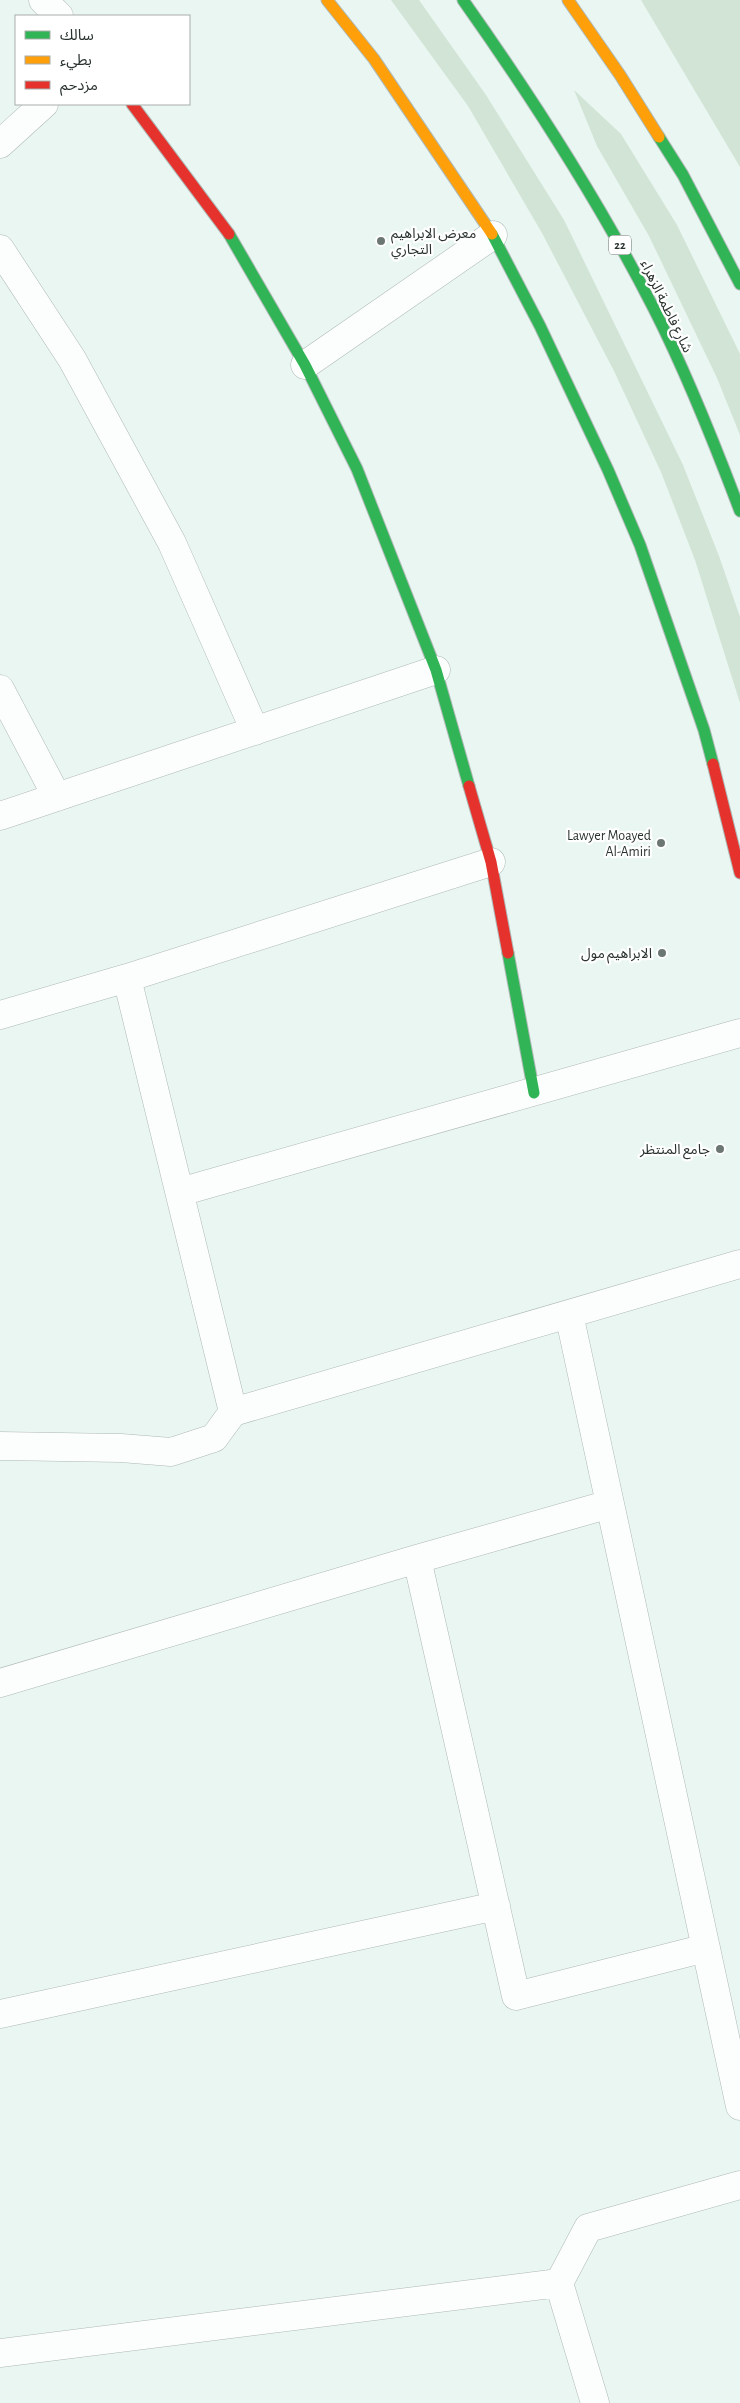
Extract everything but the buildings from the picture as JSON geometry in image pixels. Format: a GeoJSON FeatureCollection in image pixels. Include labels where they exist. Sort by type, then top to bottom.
{"type":"FeatureCollection","features":[{"type":"Feature","properties":{"kind":"main road"},"geometry":{"type":"LineString","coordinates":[[327,0],[374,59],[493,235],[540,326],[640,545],[704,730],[740,873]]}},
{"type":"Feature","properties":{"kind":"main road","name":"شارع فاطمة الزهراء"},"geometry":{"type":"LineString","coordinates":[[463,0],[549,124],[608,220],[661,326],[703,417],[740,511]]}},
{"type":"Feature","properties":{"kind":"main road"},"geometry":{"type":"LineString","coordinates":[[568,0],[620,75],[683,175],[740,284]]}},
{"type":"Feature","properties":{"kind":"main road"},"geometry":{"type":"LineString","coordinates":[[133,105],[231,238],[305,365],[357,470],[436,670],[491,862],[534,1093]]}},
{"type":"Feature","properties":{"kind":"street"},"geometry":{"type":"LineString","coordinates":[[43,0],[58,15]]}},
{"type":"Feature","properties":{"kind":"street"},"geometry":{"type":"LineString","coordinates":[[0,144],[43,105]]}},
{"type":"Feature","properties":{"kind":"street"},"geometry":{"type":"LineString","coordinates":[[305,365],[493,235]]}},
{"type":"Feature","properties":{"kind":"street"},"geometry":{"type":"LineString","coordinates":[[0,249],[72,359],[172,543],[255,731]]}},
{"type":"Feature","properties":{"kind":"street"},"geometry":{"type":"LineString","coordinates":[[0,816],[436,670]]}},
{"type":"Feature","properties":{"kind":"street"},"geometry":{"type":"LineString","coordinates":[[0,689],[57,797]]}},
{"type":"Feature","properties":{"kind":"street"},"geometry":{"type":"LineString","coordinates":[[0,1015],[127,978],[491,862]]}},
{"type":"Feature","properties":{"kind":"street"},"geometry":{"type":"LineString","coordinates":[[127,978],[233,1412]]}},
{"type":"Feature","properties":{"kind":"street"},"geometry":{"type":"LineString","coordinates":[[180,1192],[740,1033]]}},
{"type":"Feature","properties":{"kind":"street"},"geometry":{"type":"LineString","coordinates":[[0,1446],[121,1448],[171,1452],[214,1438],[233,1412],[740,1264]]}},
{"type":"Feature","properties":{"kind":"street"},"geometry":{"type":"LineString","coordinates":[[569,1314],[740,2106]]}},
{"type":"Feature","properties":{"kind":"street"},"geometry":{"type":"LineString","coordinates":[[0,1683],[417,1558],[610,1504]]}},
{"type":"Feature","properties":{"kind":"street"},"geometry":{"type":"LineString","coordinates":[[417,1558],[516,1996],[706,1948]]}},
{"type":"Feature","properties":{"kind":"street"},"geometry":{"type":"LineString","coordinates":[[0,2014],[496,1906]]}},
{"type":"Feature","properties":{"kind":"street"},"geometry":{"type":"LineString","coordinates":[[595,2403],[559,2283],[588,2228],[740,2185]]}},
{"type":"Feature","properties":{"kind":"street"},"geometry":{"type":"LineString","coordinates":[[0,2353],[559,2283]]}},
{"type":"Feature","properties":{"kind":"green space"},"geometry":{"type":"Polygon","coordinates":[[[391,0],[419,0],[486,95],[564,220],[683,465],[719,556],[740,617],[740,703],[695,560],[661,472],[614,371],[542,233],[468,106],[391,0]]]}},
{"type":"Feature","properties":{"kind":"green space"},"geometry":{"type":"Polygon","coordinates":[[[641,0],[740,0],[740,167],[641,0]]]}},
{"type":"Feature","properties":{"kind":"green space"},"geometry":{"type":"Polygon","coordinates":[[[574,90],[621,134],[677,225],[740,354],[740,435],[717,378],[649,236],[597,146],[574,90]]]}},
{"type":"Feature","properties":{"kind":"traffic: fast"},"geometry":{"type":"LineString","coordinates":[[463,0],[515,75],[564,151],[633,269],[689,383],[740,511]]}},
{"type":"Feature","properties":{"kind":"traffic: fast"},"geometry":{"type":"LineString","coordinates":[[659,137],[683,175],[740,284]]}},
{"type":"Feature","properties":{"kind":"traffic: fast"},"geometry":{"type":"LineString","coordinates":[[229,234],[305,365],[357,469],[436,670],[469,786]]}},
{"type":"Feature","properties":{"kind":"traffic: fast"},"geometry":{"type":"LineString","coordinates":[[492,234],[540,326],[608,470],[640,545],[704,730],[713,764]]}},
{"type":"Feature","properties":{"kind":"traffic: fast"},"geometry":{"type":"LineString","coordinates":[[508,953],[534,1093]]}},
{"type":"Feature","properties":{"kind":"traffic: slow"},"geometry":{"type":"LineString","coordinates":[[327,0],[374,59],[492,234]]}},
{"type":"Feature","properties":{"kind":"traffic: slow"},"geometry":{"type":"LineString","coordinates":[[568,0],[620,75],[659,137]]}},
{"type":"Feature","properties":{"kind":"traffic: jam"},"geometry":{"type":"LineString","coordinates":[[133,105],[229,234]]}},
{"type":"Feature","properties":{"kind":"traffic: jam"},"geometry":{"type":"LineString","coordinates":[[713,764],[740,873]]}},
{"type":"Feature","properties":{"kind":"traffic: jam"},"geometry":{"type":"LineString","coordinates":[[469,786],[491,862],[508,953]]}},
{"type":"Feature","properties":{"kind":"place","name":"معرض الابراهيم التجاري"},"geometry":{"type":"Point","coordinates":[381,241]}},
{"type":"Feature","properties":{"kind":"place","name":"Lawyer Moayed Al-Amiri"},"geometry":{"type":"Point","coordinates":[661,843]}},
{"type":"Feature","properties":{"kind":"place","name":"الابراهيم مول"},"geometry":{"type":"Point","coordinates":[662,953]}},
{"type":"Feature","properties":{"kind":"place","name":"جامع المنتظر"},"geometry":{"type":"Point","coordinates":[720,1149]}}]}
